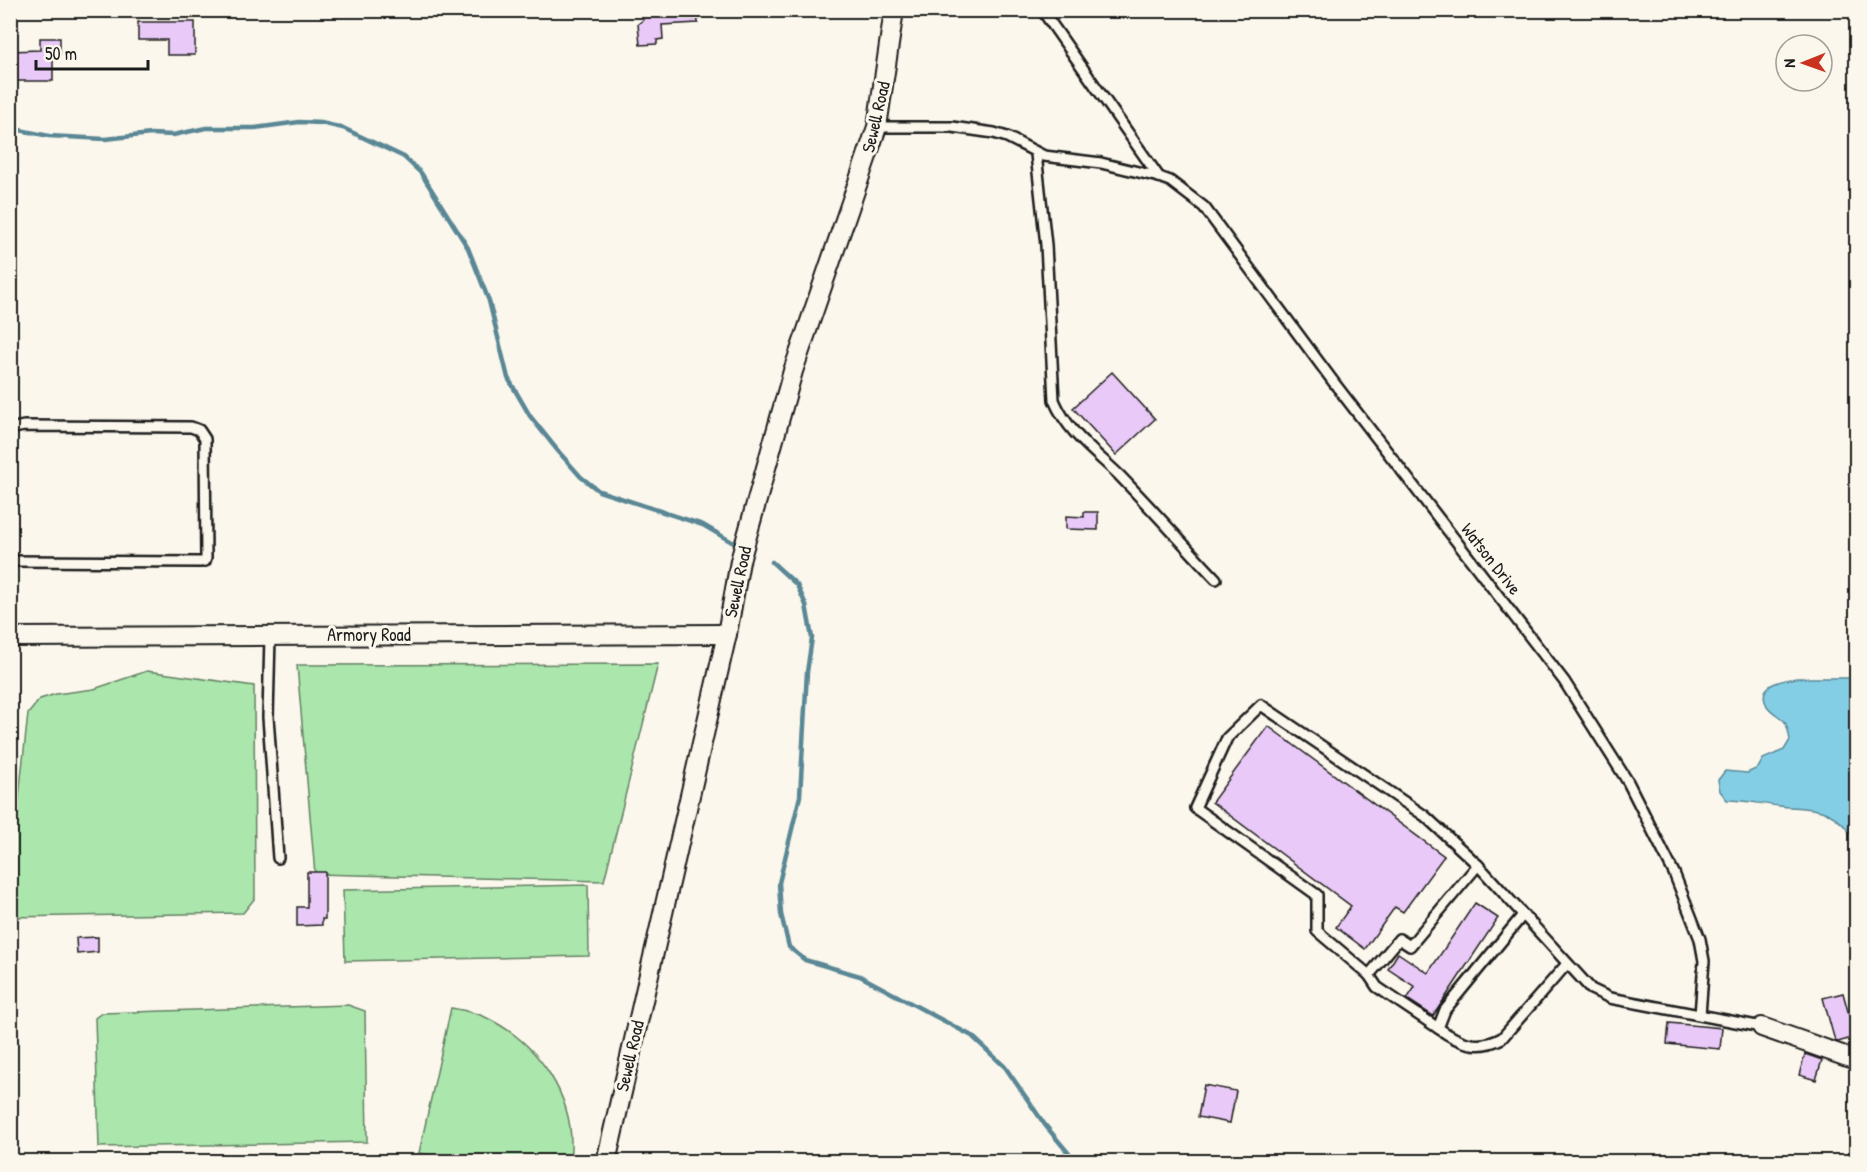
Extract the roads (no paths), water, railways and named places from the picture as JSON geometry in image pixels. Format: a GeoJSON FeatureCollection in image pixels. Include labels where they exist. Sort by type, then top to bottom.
{"type":"FeatureCollection","features":[{"type":"Feature","properties":{"kind":"street","name":"Sewell Road"},"geometry":{"type":"LineString","coordinates":[[606,1161],[727,633],[740,561],[793,371],[877,127],[894,10]]}},
{"type":"Feature","properties":{"kind":"street","name":"Armory Road"},"geometry":{"type":"LineString","coordinates":[[10,637],[727,633]]}},
{"type":"Feature","properties":{"kind":"street"},"geometry":{"type":"LineString","coordinates":[[1762,1027],[1857,1060]]}},
{"type":"Feature","properties":{"kind":"lane"},"geometry":{"type":"LineString","coordinates":[[1042,10],[1159,177]]}},
{"type":"Feature","properties":{"kind":"lane"},"geometry":{"type":"LineString","coordinates":[[877,127],[969,128],[1007,137],[1036,154],[1101,163],[1159,177]]}},
{"type":"Feature","properties":{"kind":"lane"},"geometry":{"type":"LineString","coordinates":[[1036,154],[1046,245],[1054,400],[1075,436],[1119,475],[1216,579]]}},
{"type":"Feature","properties":{"kind":"lane","name":"Watson Drive"},"geometry":{"type":"LineString","coordinates":[[1159,177],[1170,181],[1204,207],[1335,384],[1564,681],[1628,782],[1674,873],[1692,916],[1704,961],[1700,1015]]}},
{"type":"Feature","properties":{"kind":"lane"},"geometry":{"type":"LineString","coordinates":[[10,431],[24,426],[191,427],[199,430],[205,439],[206,537],[205,561],[201,562],[10,561]]}},
{"type":"Feature","properties":{"kind":"lane"},"geometry":{"type":"LineString","coordinates":[[270,636],[268,717],[278,858]]}},
{"type":"Feature","properties":{"kind":"lane"},"geometry":{"type":"LineString","coordinates":[[1566,965],[1502,1038],[1493,1042],[1470,1045],[1456,1041],[1377,987],[1369,975],[1317,931],[1317,895],[1195,808],[1227,738],[1261,705],[1425,816],[1478,865],[1583,983],[1610,998],[1762,1027]]}},
{"type":"Feature","properties":{"kind":"lane"},"geometry":{"type":"LineString","coordinates":[[1369,975],[1399,939],[1410,946],[1478,865]]}},
{"type":"Feature","properties":{"kind":"lane"},"geometry":{"type":"LineString","coordinates":[[1438,1028],[1445,1010],[1522,915]]}},
{"type":"Feature","properties":{"kind":"water"},"geometry":{"type":"Polygon","coordinates":[[[1797,678],[1856,678],[1856,841],[1839,821],[1823,812],[1814,809],[1727,800],[1720,791],[1718,780],[1725,771],[1747,773],[1758,768],[1763,759],[1784,750],[1790,740],[1787,726],[1767,706],[1764,699],[1765,693],[1772,684],[1797,678]]]}},
{"type":"Feature","properties":{"kind":"waterway"},"geometry":{"type":"LineString","coordinates":[[10,128],[49,136],[105,139],[151,134],[173,135],[206,128],[255,128],[299,122],[321,123],[343,128],[404,157],[421,173],[468,248],[489,301],[508,378],[530,416],[558,451],[581,477],[599,491],[703,525],[732,542]]}},
{"type":"Feature","properties":{"kind":"waterway"},"geometry":{"type":"LineString","coordinates":[[772,562],[797,585],[806,605],[812,638],[807,672],[800,796],[779,883],[781,914],[789,947],[805,960],[860,976],[972,1036],[1005,1067],[1045,1125],[1076,1162]]}}]}
